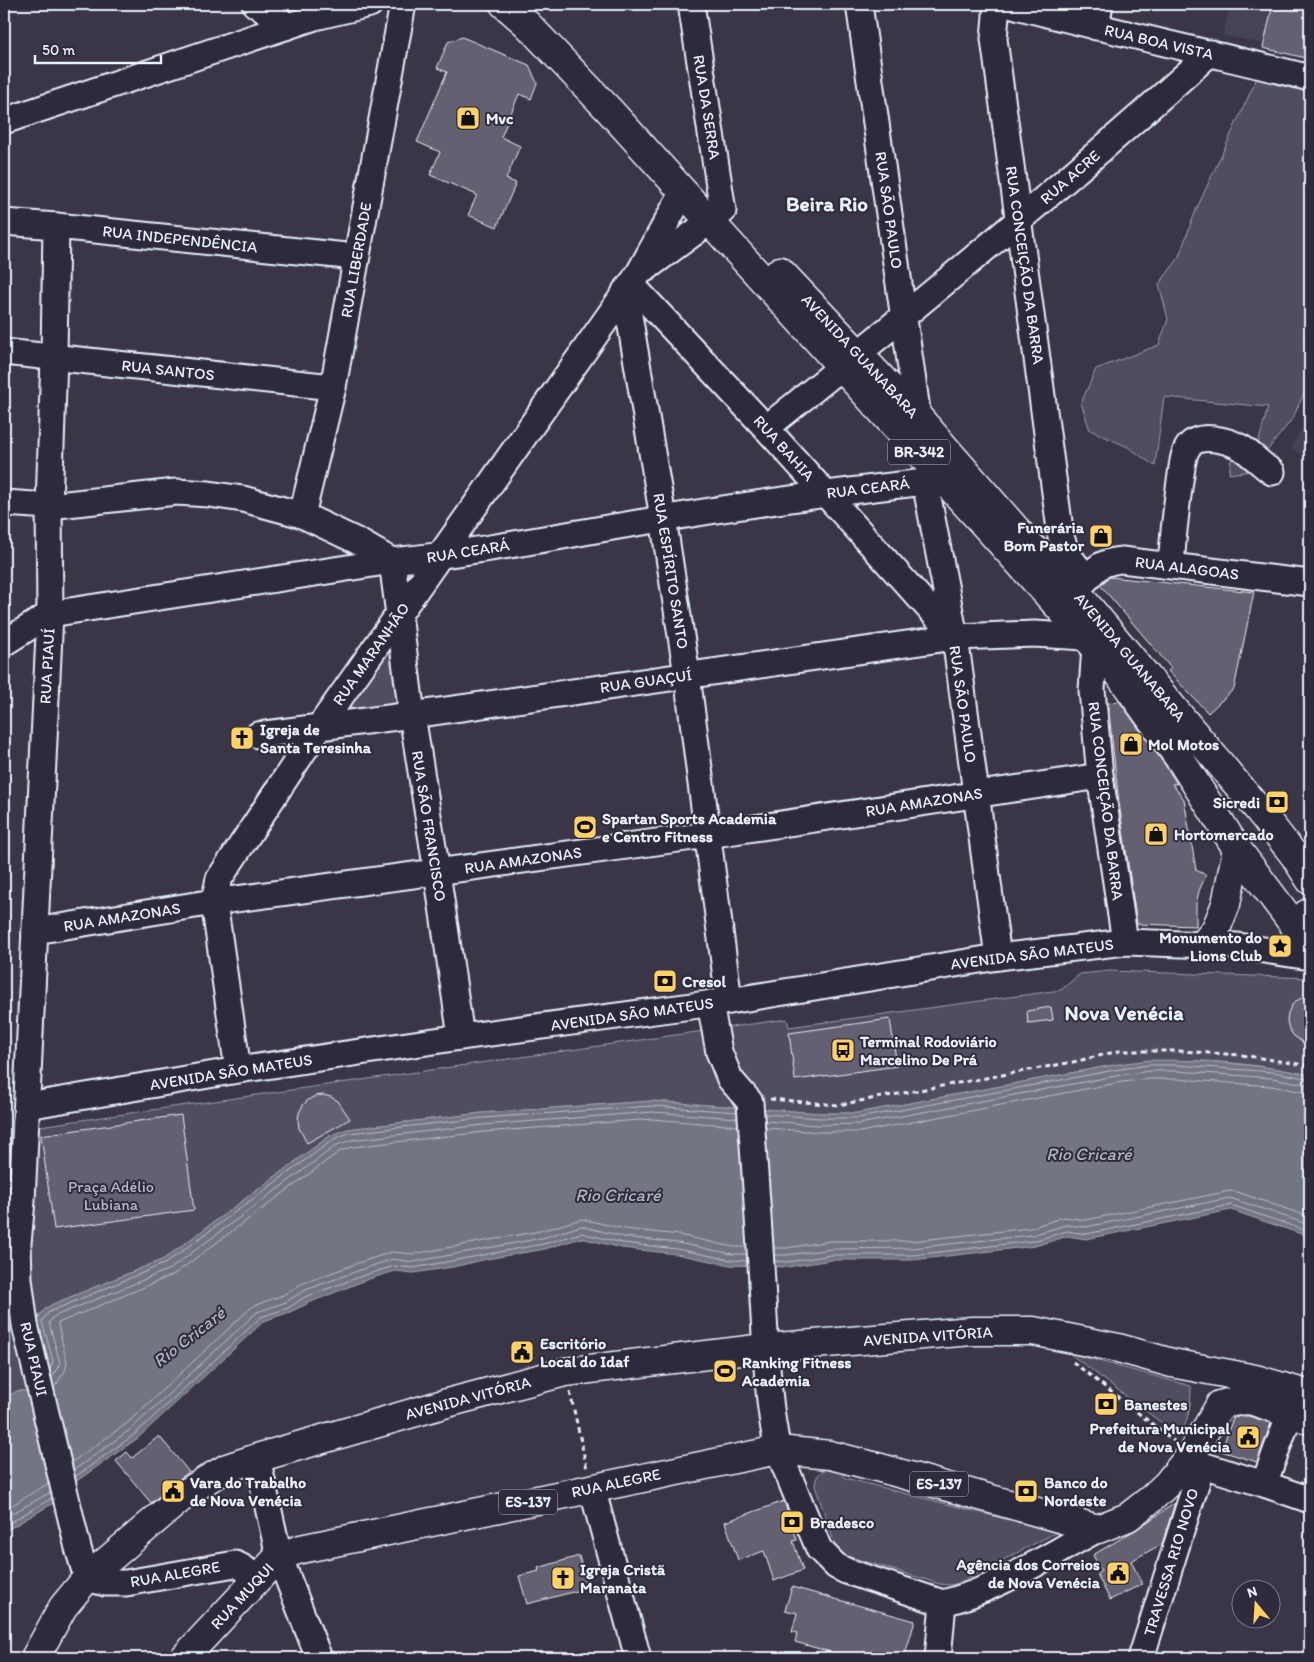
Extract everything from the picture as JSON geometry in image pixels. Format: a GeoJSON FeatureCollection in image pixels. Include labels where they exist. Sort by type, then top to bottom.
{"type":"FeatureCollection","features":[{"type":"Feature","properties":{"kind":"main road","name":"AVENIDA GUANABARA"},"geometry":{"type":"LineString","coordinates":[[504,4],[532,29],[683,192],[716,216]]}},
{"type":"Feature","properties":{"kind":"main road","name":"AVENIDA GUANABARA"},"geometry":{"type":"LineString","coordinates":[[530,4],[624,99],[716,216],[850,361],[931,476],[1073,590],[1091,641],[1116,670],[1182,762],[1237,849],[1305,938]]}},
{"type":"Feature","properties":{"kind":"main road","name":"AVENIDA GUANABARA"},"geometry":{"type":"LineString","coordinates":[[850,361],[918,417],[1027,542],[1073,590],[1258,808],[1294,855],[1310,880]]}},
{"type":"Feature","properties":{"kind":"main road"},"geometry":{"type":"LineString","coordinates":[[1203,945],[1216,929],[1226,904],[1237,849]]}},
{"type":"Feature","properties":{"kind":"main road","name":"AVENIDA VITÓRIA"},"geometry":{"type":"LineString","coordinates":[[35,1658],[63,1607],[87,1578],[188,1492],[208,1478],[227,1468],[257,1458],[447,1403],[565,1372],[765,1348],[972,1331],[1033,1331],[1118,1348],[1172,1363],[1255,1379],[1304,1409]]}},
{"type":"Feature","properties":{"kind":"main road"},"geometry":{"type":"LineString","coordinates":[[1098,1530],[1128,1517],[1197,1459],[1220,1405],[1210,1391],[1197,1379],[1172,1363]]}},
{"type":"Feature","properties":{"kind":"main road"},"geometry":{"type":"LineString","coordinates":[[1220,1405],[1250,1400],[1304,1409]]}},
{"type":"Feature","properties":{"kind":"main road","name":"RUA ALEGRE"},"geometry":{"type":"LineString","coordinates":[[279,1556],[301,1549],[778,1450]]}},
{"type":"Feature","properties":{"kind":"main road","name":"ES-137"},"geometry":{"type":"LineString","coordinates":[[778,1450],[830,1455],[1098,1530]]}},
{"type":"Feature","properties":{"kind":"main road","name":"RUA MUQUI"},"geometry":{"type":"LineString","coordinates":[[184,1658],[279,1556]]}},
{"type":"Feature","properties":{"kind":"street"},"geometry":{"type":"LineString","coordinates":[[255,4],[288,26]]}},
{"type":"Feature","properties":{"kind":"street"},"geometry":{"type":"LineString","coordinates":[[4,121],[315,17],[370,4]]}},
{"type":"Feature","properties":{"kind":"street","name":"RUA LIBERDADE"},"geometry":{"type":"LineString","coordinates":[[302,515],[333,387],[403,4]]}},
{"type":"Feature","properties":{"kind":"street","name":"RUA DA SERRA"},"geometry":{"type":"LineString","coordinates":[[691,4],[716,216]]}},
{"type":"Feature","properties":{"kind":"street","name":"RUA SÃO PAULO"},"geometry":{"type":"LineString","coordinates":[[859,4],[918,417]]}},
{"type":"Feature","properties":{"kind":"street","name":"RUA CONCEIÇÃO DA BARRA"},"geometry":{"type":"LineString","coordinates":[[997,4],[994,39],[1061,537],[1068,556],[1073,590]]}},
{"type":"Feature","properties":{"kind":"street","name":"RUA BOA VISTA"},"geometry":{"type":"LineString","coordinates":[[1009,4],[1098,15],[1210,53],[1310,78]]}},
{"type":"Feature","properties":{"kind":"street","name":"RUA ACRE"},"geometry":{"type":"LineString","coordinates":[[766,428],[1019,222],[1139,118],[1210,53]]}},
{"type":"Feature","properties":{"kind":"street","name":"RUA MARANHÃO"},"geometry":{"type":"LineString","coordinates":[[238,1070],[214,902],[219,878],[320,726],[631,283],[683,192]]}},
{"type":"Feature","properties":{"kind":"street","name":"RUA MARANHÃO"},"geometry":{"type":"LineString","coordinates":[[631,283],[716,216]]}},
{"type":"Feature","properties":{"kind":"street","name":"RUA INDEPENDÊNCIA"},"geometry":{"type":"LineString","coordinates":[[4,222],[356,257]]}},
{"type":"Feature","properties":{"kind":"street","name":"RUA PIAUÍ"},"geometry":{"type":"LineString","coordinates":[[27,1106],[50,614],[49,506],[56,226]]}},
{"type":"Feature","properties":{"kind":"street","name":"RUA BAHIA"},"geometry":{"type":"LineString","coordinates":[[631,283],[766,428],[955,637]]}},
{"type":"Feature","properties":{"kind":"street","name":"RUA ESPÍRITO SANTO"},"geometry":{"type":"LineString","coordinates":[[631,283],[708,835],[719,1002],[720,1052],[730,1080],[747,1099]]}},
{"type":"Feature","properties":{"kind":"street","name":"RUA SANTOS"},"geometry":{"type":"LineString","coordinates":[[4,352],[333,387]]}},
{"type":"Feature","properties":{"kind":"street"},"geometry":{"type":"LineString","coordinates":[[1170,565],[1182,467],[1187,449],[1193,443],[1201,439],[1210,438],[1241,448],[1272,472]]}},
{"type":"Feature","properties":{"kind":"street","name":"RUA SÃO PAULO"},"geometry":{"type":"LineString","coordinates":[[931,476],[955,637],[998,957]]}},
{"type":"Feature","properties":{"kind":"street","name":"RUA CEARÁ"},"geometry":{"type":"LineString","coordinates":[[4,643],[50,614],[392,561],[439,556],[663,518],[931,476]]}},
{"type":"Feature","properties":{"kind":"street"},"geometry":{"type":"LineString","coordinates":[[4,503],[49,506],[176,492],[210,494],[243,499],[302,515],[359,542],[392,561]]}},
{"type":"Feature","properties":{"kind":"street"},"geometry":{"type":"LineString","coordinates":[[1027,542],[1045,536],[1060,526]]}},
{"type":"Feature","properties":{"kind":"street","name":"RUA SÃO FRANCISCO"},"geometry":{"type":"LineString","coordinates":[[392,561],[412,715],[461,1037]]}},
{"type":"Feature","properties":{"kind":"street","name":"RUA ALAGOAS"},"geometry":{"type":"LineString","coordinates":[[1073,590],[1096,568],[1111,561],[1170,565],[1310,583]]}},
{"type":"Feature","properties":{"kind":"street"},"geometry":{"type":"LineString","coordinates":[[1034,634],[1073,590]]}},
{"type":"Feature","properties":{"kind":"street","name":"RUA GUAÇUÍ"},"geometry":{"type":"LineString","coordinates":[[258,735],[412,715],[955,637],[1034,634]]}},
{"type":"Feature","properties":{"kind":"street","name":"AVENIDA GUANABARA"},"geometry":{"type":"LineString","coordinates":[[1034,634],[1091,641],[1092,690]]}},
{"type":"Feature","properties":{"kind":"street","name":"RUA CONCEIÇÃO DA BARRA"},"geometry":{"type":"LineString","coordinates":[[1116,670],[1092,690],[1100,776],[1125,942]]}},
{"type":"Feature","properties":{"kind":"street","name":"RUA AMAZONAS"},"geometry":{"type":"LineString","coordinates":[[35,931],[214,902],[708,835],[1100,776]]}},
{"type":"Feature","properties":{"kind":"street","name":"AVENIDA SÃO MATEUS"},"geometry":{"type":"LineString","coordinates":[[27,1106],[238,1070],[719,1002],[998,957],[1125,942],[1238,946],[1305,938]]}},
{"type":"Feature","properties":{"kind":"street"},"geometry":{"type":"LineString","coordinates":[[747,1099],[762,1285],[765,1348],[774,1435],[778,1450],[819,1549],[827,1559],[846,1571],[943,1602],[957,1599],[1010,1576],[1098,1530]]}},
{"type":"Feature","properties":{"kind":"street","name":"RUA PIAUI"},"geometry":{"type":"LineString","coordinates":[[27,1106],[18,1243],[19,1279],[25,1325],[78,1548],[87,1578]]}},
{"type":"Feature","properties":{"kind":"street"},"geometry":{"type":"LineString","coordinates":[[1264,1484],[1304,1409]]}},
{"type":"Feature","properties":{"kind":"street"},"geometry":{"type":"LineString","coordinates":[[257,1458],[279,1556],[319,1658]]}},
{"type":"Feature","properties":{"kind":"street"},"geometry":{"type":"LineString","coordinates":[[1197,1459],[1310,1500]]}},
{"type":"Feature","properties":{"kind":"street","name":"TRAVESSA RIO NOVO"},"geometry":{"type":"LineString","coordinates":[[1142,1658],[1197,1459]]}},
{"type":"Feature","properties":{"kind":"street"},"geometry":{"type":"LineString","coordinates":[[592,1488],[638,1658]]}},
{"type":"Feature","properties":{"kind":"street","name":"RUA ALEGRE"},"geometry":{"type":"LineString","coordinates":[[87,1578],[105,1583],[126,1583],[236,1564],[245,1567],[253,1583]]}},
{"type":"Feature","properties":{"kind":"street"},"geometry":{"type":"LineString","coordinates":[[938,1658],[943,1602]]}},
{"type":"Feature","properties":{"kind":"path"},"geometry":{"type":"LineString","coordinates":[[747,1099],[838,1104],[1074,1062],[1119,1051],[1179,1051],[1242,1056],[1310,1066]]}},
{"type":"Feature","properties":{"kind":"path"},"geometry":{"type":"LineString","coordinates":[[1070,1360],[1197,1459]]}},
{"type":"Feature","properties":{"kind":"path"},"geometry":{"type":"LineString","coordinates":[[565,1372],[592,1488]]}},
{"type":"Feature","properties":{"kind":"shaded area"},"geometry":{"type":"Polygon","coordinates":[[[1230,4],[1310,4],[1310,59],[1263,48],[1263,44],[1223,35],[1230,4]]]}},
{"type":"Feature","properties":{"kind":"shaded area"},"geometry":{"type":"Polygon","coordinates":[[[1310,414],[1310,459],[1291,448],[1310,414]]]}},
{"type":"Feature","properties":{"kind":"green space"},"geometry":{"type":"Polygon","coordinates":[[[1263,65],[1310,76],[1310,379],[1293,418],[1251,471],[1229,474],[1231,460],[1255,455],[1268,407],[1164,397],[1155,466],[1128,447],[1090,430],[1081,403],[1096,369],[1159,345],[1168,319],[1159,284],[1178,259],[1196,210],[1263,65]]]}},
{"type":"Feature","properties":{"kind":"green space"},"geometry":{"type":"Polygon","coordinates":[[[393,638],[399,708],[340,715],[393,638]]]}},
{"type":"Feature","properties":{"kind":"green space","name":"Praça Adélio Lubiana"},"geometry":{"type":"Polygon","coordinates":[[[1110,971],[1310,978],[1310,1075],[1287,1070],[1215,1062],[1143,1062],[1119,1064],[857,1113],[820,1113],[652,1101],[482,1113],[348,1129],[331,1135],[164,1259],[53,1304],[37,1319],[30,1296],[33,1127],[787,1019],[789,1027],[1061,990],[1080,974],[1110,971]]]}},
{"type":"Feature","properties":{"kind":"green space"},"geometry":{"type":"Polygon","coordinates":[[[4,1280],[30,1391],[17,1391],[4,1399],[4,1280]]]}},
{"type":"Feature","properties":{"kind":"green space"},"geometry":{"type":"Polygon","coordinates":[[[1069,1353],[1191,1386],[1189,1412],[1179,1436],[1069,1353]]]}},
{"type":"Feature","properties":{"kind":"green space"},"geometry":{"type":"Polygon","coordinates":[[[829,1468],[839,1470],[845,1478],[1009,1520],[1018,1516],[1059,1531],[956,1584],[940,1584],[844,1555],[836,1547],[815,1486],[819,1474],[829,1468]]]}},
{"type":"Feature","properties":{"kind":"water","name":"Rio Cricaré"},"geometry":{"type":"Polygon","coordinates":[[[1149,1060],[1230,1063],[1310,1075],[1310,1237],[1231,1210],[1086,1239],[1068,1236],[1035,1246],[913,1260],[831,1260],[788,1267],[730,1265],[676,1254],[622,1248],[581,1238],[545,1249],[453,1267],[413,1273],[395,1271],[366,1280],[311,1302],[306,1302],[307,1304],[290,1312],[264,1321],[138,1438],[78,1480],[57,1501],[4,1532],[4,1399],[17,1391],[30,1391],[49,1362],[37,1319],[46,1308],[164,1259],[331,1135],[348,1129],[482,1113],[652,1101],[820,1113],[857,1113],[1149,1060]]]}},
{"type":"Feature","properties":{"kind":"building"},"geometry":{"type":"Polygon","coordinates":[[[1273,4],[1310,4],[1310,59],[1263,48],[1273,4]]]}},
{"type":"Feature","properties":{"kind":"building","name":"Mvc"},"geometry":{"type":"Polygon","coordinates":[[[462,37],[529,65],[537,83],[531,99],[519,94],[501,137],[520,146],[506,179],[516,183],[497,227],[468,215],[477,195],[430,175],[440,152],[417,142],[447,72],[437,68],[448,42],[462,37]]]}},
{"type":"Feature","properties":{"kind":"building"},"geometry":{"type":"Polygon","coordinates":[[[1110,577],[1254,592],[1234,689],[1208,713],[1168,671],[1171,668],[1100,585],[1110,577]]]}},
{"type":"Feature","properties":{"kind":"building","name":"Hortomercado"},"geometry":{"type":"Polygon","coordinates":[[[1119,701],[1169,771],[1177,784],[1172,784],[1184,799],[1196,870],[1206,875],[1196,904],[1196,926],[1137,924],[1119,803],[1108,703],[1119,701]]]}},
{"type":"Feature","properties":{"kind":"building"},"geometry":{"type":"Polygon","coordinates":[[[1310,993],[1310,1048],[1294,1036],[1289,1029],[1287,1021],[1292,1005],[1310,993]]]}},
{"type":"Feature","properties":{"kind":"building"},"geometry":{"type":"Polygon","coordinates":[[[1051,1007],[1053,1020],[1028,1023],[1027,1011],[1051,1007]]]}},
{"type":"Feature","properties":{"kind":"building","name":"Terminal Rodoviário Marcelino De Prá"},"geometry":{"type":"Polygon","coordinates":[[[890,1019],[897,1066],[795,1080],[789,1033],[890,1019]]]}},
{"type":"Feature","properties":{"kind":"building"},"geometry":{"type":"Polygon","coordinates":[[[323,1095],[338,1101],[350,1119],[307,1143],[299,1128],[299,1113],[308,1100],[315,1096],[323,1095]]]}},
{"type":"Feature","properties":{"kind":"building"},"geometry":{"type":"Polygon","coordinates":[[[181,1115],[194,1210],[54,1229],[41,1135],[181,1115]]]}},
{"type":"Feature","properties":{"kind":"building","name":"Prefeitura Municipal de Nova Venécia"},"geometry":{"type":"Polygon","coordinates":[[[1248,1416],[1271,1423],[1257,1462],[1221,1451],[1233,1418],[1248,1416]]]}},
{"type":"Feature","properties":{"kind":"building"},"geometry":{"type":"Polygon","coordinates":[[[159,1436],[189,1472],[151,1503],[116,1461],[127,1452],[132,1458],[159,1436]]]}},
{"type":"Feature","properties":{"kind":"building"},"geometry":{"type":"Polygon","coordinates":[[[784,1501],[797,1540],[793,1541],[803,1570],[774,1581],[764,1551],[738,1560],[725,1522],[784,1501]]]}},
{"type":"Feature","properties":{"kind":"building"},"geometry":{"type":"Polygon","coordinates":[[[1175,1503],[1162,1544],[1131,1561],[1142,1584],[1110,1600],[1097,1574],[1101,1571],[1093,1555],[1137,1529],[1175,1503]]]}},
{"type":"Feature","properties":{"kind":"building","name":"Igreja Cristã Maranata"},"geometry":{"type":"Polygon","coordinates":[[[579,1556],[588,1588],[527,1604],[519,1576],[539,1571],[538,1568],[579,1556]]]}},
{"type":"Feature","properties":{"kind":"building"},"geometry":{"type":"Polygon","coordinates":[[[792,1587],[915,1621],[904,1658],[832,1658],[834,1653],[795,1642],[797,1633],[792,1632],[797,1613],[785,1610],[792,1587]]]}},
{"type":"Feature","properties":{"kind":"place","name":"Mvc"},"geometry":{"type":"Point","coordinates":[468,118]}},
{"type":"Feature","properties":{"kind":"place","name":"Funerária Bom Pastor"},"geometry":{"type":"Point","coordinates":[1101,536]}},
{"type":"Feature","properties":{"kind":"place","name":"Igreja de Santa Teresinha"},"geometry":{"type":"Point","coordinates":[242,738]}},
{"type":"Feature","properties":{"kind":"place","name":"Mol Motos"},"geometry":{"type":"Point","coordinates":[1131,744]}},
{"type":"Feature","properties":{"kind":"place","name":"Sicredi"},"geometry":{"type":"Point","coordinates":[1277,802]}},
{"type":"Feature","properties":{"kind":"place","name":"Spartan Sports Academia e Centro Fitness"},"geometry":{"type":"Point","coordinates":[585,827]}},
{"type":"Feature","properties":{"kind":"place","name":"Hortomercado"},"geometry":{"type":"Point","coordinates":[1156,834]}},
{"type":"Feature","properties":{"kind":"place","name":"Monumento do Lions Club"},"geometry":{"type":"Point","coordinates":[1280,946]}},
{"type":"Feature","properties":{"kind":"place","name":"Cresol"},"geometry":{"type":"Point","coordinates":[665,981]}},
{"type":"Feature","properties":{"kind":"place","name":"Terminal Rodoviário Marcelino De Prá"},"geometry":{"type":"Point","coordinates":[843,1050]}},
{"type":"Feature","properties":{"kind":"place","name":"Escritório Local do Idaf"},"geometry":{"type":"Point","coordinates":[522,1352]}},
{"type":"Feature","properties":{"kind":"place","name":"Ranking Fitness Academia"},"geometry":{"type":"Point","coordinates":[725,1371]}},
{"type":"Feature","properties":{"kind":"place","name":"Banestes"},"geometry":{"type":"Point","coordinates":[1106,1404]}},
{"type":"Feature","properties":{"kind":"place","name":"Prefeitura Municipal de Nova Venécia"},"geometry":{"type":"Point","coordinates":[1248,1437]}},
{"type":"Feature","properties":{"kind":"place","name":"Vara do Trabalho de Nova Venécia"},"geometry":{"type":"Point","coordinates":[173,1491]}},
{"type":"Feature","properties":{"kind":"place","name":"Banco do Nordeste"},"geometry":{"type":"Point","coordinates":[1026,1491]}},
{"type":"Feature","properties":{"kind":"place","name":"Bradesco"},"geometry":{"type":"Point","coordinates":[792,1522]}},
{"type":"Feature","properties":{"kind":"place","name":"Agência dos Correios de Nova Venécia"},"geometry":{"type":"Point","coordinates":[1118,1573]}},
{"type":"Feature","properties":{"kind":"place","name":"Igreja Cristã Maranata"},"geometry":{"type":"Point","coordinates":[563,1578]}},
{"type":"Feature","properties":{"kind":"district","name":"Beira Rio"},"geometry":{"type":"Point","coordinates":[827,203]}},
{"type":"Feature","properties":{"kind":"district","name":"Nova Venécia"},"geometry":{"type":"Point","coordinates":[1124,1012]}}]}
